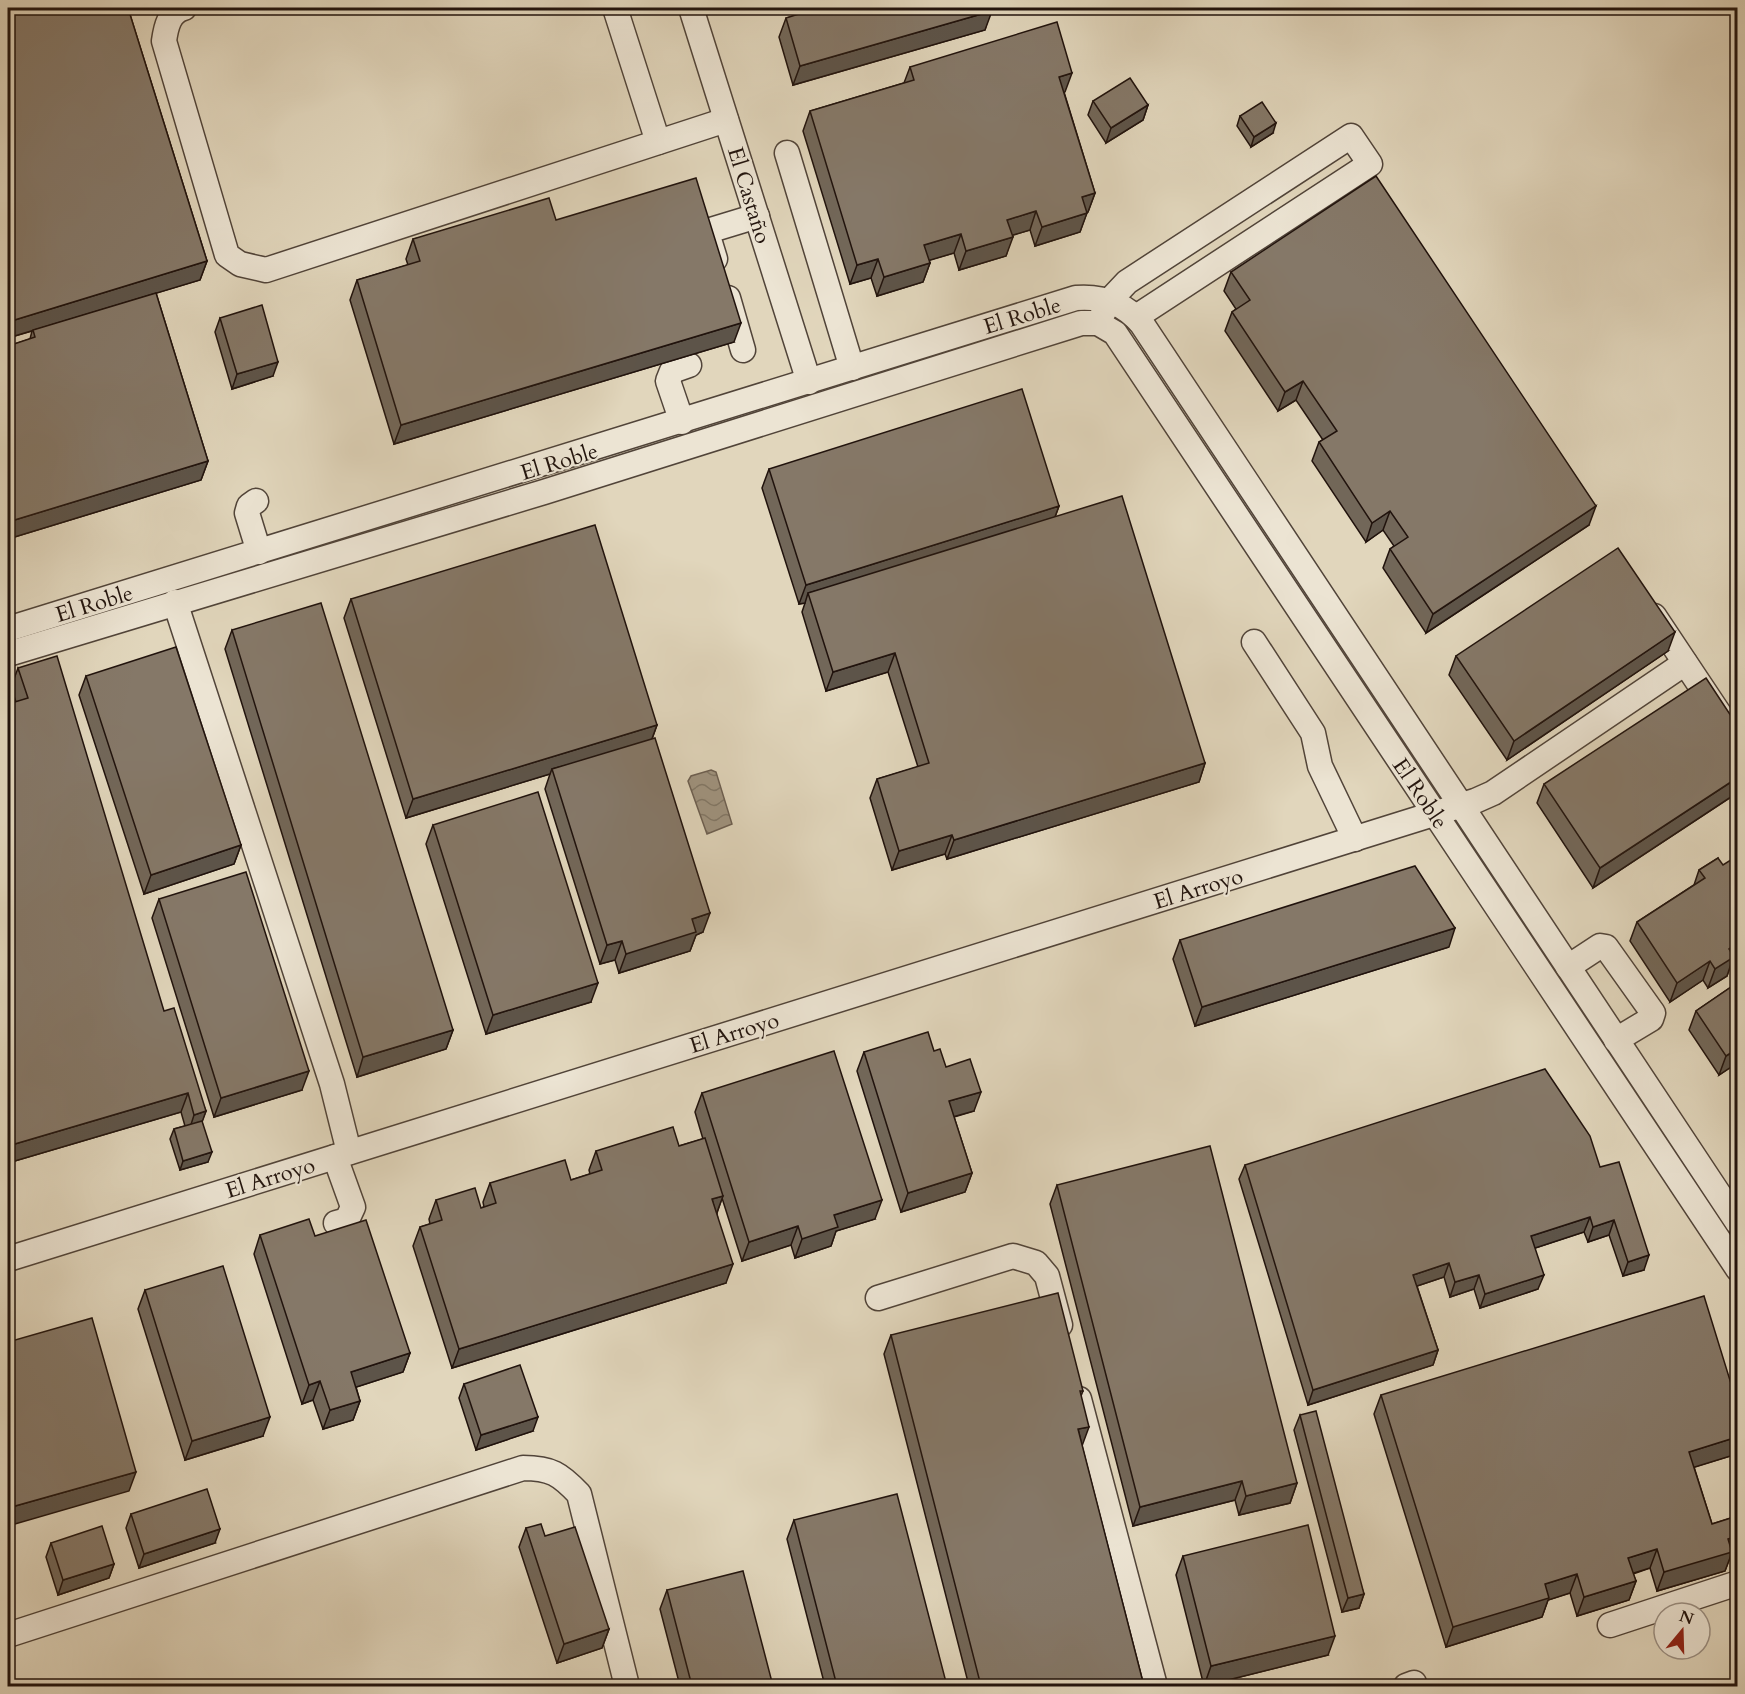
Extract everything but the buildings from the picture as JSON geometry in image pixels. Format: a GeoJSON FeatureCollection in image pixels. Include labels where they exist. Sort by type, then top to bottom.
{"type":"FeatureCollection","features":[{"type":"Feature","properties":{"kind":"street"},"geometry":{"type":"LineString","coordinates":[[184,8],[178,9],[167,23],[164,41],[227,255],[240,264],[266,270],[726,120]]}},
{"type":"Feature","properties":{"kind":"street"},"geometry":{"type":"LineString","coordinates":[[615,8],[658,142]]}},
{"type":"Feature","properties":{"kind":"street","name":"El Castaño"},"geometry":{"type":"LineString","coordinates":[[691,8],[809,382]]}},
{"type":"Feature","properties":{"kind":"street"},"geometry":{"type":"LineString","coordinates":[[1098,323],[1110,300],[1127,282],[1351,136],[1370,164],[1136,317]]}},
{"type":"Feature","properties":{"kind":"street"},"geometry":{"type":"LineString","coordinates":[[787,153],[852,368]]}},
{"type":"Feature","properties":{"kind":"street"},"geometry":{"type":"LineString","coordinates":[[743,350],[708,236],[711,230],[757,216]]}},
{"type":"Feature","properties":{"kind":"street","name":"El Roble"},"geometry":{"type":"LineString","coordinates":[[8,630],[536,468],[1076,298],[1110,300],[1136,317],[1737,1223]]}},
{"type":"Feature","properties":{"kind":"street","name":"El Roble"},"geometry":{"type":"LineString","coordinates":[[8,654],[544,492],[1081,323],[1098,323],[1115,333],[1737,1269]]}},
{"type":"Feature","properties":{"kind":"street"},"geometry":{"type":"LineString","coordinates":[[682,422],[668,381],[672,371],[689,365]]}},
{"type":"Feature","properties":{"kind":"street"},"geometry":{"type":"LineString","coordinates":[[536,468],[544,492]]}},
{"type":"Feature","properties":{"kind":"street"},"geometry":{"type":"LineString","coordinates":[[256,501],[249,506],[247,513],[259,552]]}},
{"type":"Feature","properties":{"kind":"street"},"geometry":{"type":"LineString","coordinates":[[1641,597],[1737,742]]}},
{"type":"Feature","properties":{"kind":"street"},"geometry":{"type":"LineString","coordinates":[[175,602],[332,1084],[342,1155],[353,1207],[347,1220],[336,1223]]}},
{"type":"Feature","properties":{"kind":"street"},"geometry":{"type":"LineString","coordinates":[[1254,642],[1313,734],[1320,766],[1355,838]]}},
{"type":"Feature","properties":{"kind":"street","name":"El Arroyo"},"geometry":{"type":"LineString","coordinates":[[8,1259],[1460,806],[1493,794],[1685,663]]}},
{"type":"Feature","properties":{"kind":"street"},"geometry":{"type":"LineString","coordinates":[[1568,967],[1600,946],[1606,947],[1653,1013],[1651,1019],[1616,1040]]}},
{"type":"Feature","properties":{"kind":"street"},"geometry":{"type":"LineString","coordinates":[[878,1298],[1012,1256],[1036,1263],[1047,1276],[1065,1345]]}},
{"type":"Feature","properties":{"kind":"street"},"geometry":{"type":"LineString","coordinates":[[1074,1379],[1155,1686]]}},
{"type":"Feature","properties":{"kind":"street"},"geometry":{"type":"LineString","coordinates":[[8,1635],[524,1468],[541,1468],[557,1473],[579,1494],[627,1686]]}},
{"type":"Feature","properties":{"kind":"street"},"geometry":{"type":"LineString","coordinates":[[1610,1625],[1737,1583]]}},
{"type":"Feature","properties":{"kind":"water"},"geometry":{"type":"Polygon","coordinates":[[[711,770],[716,772],[732,824],[707,834],[688,781],[691,776],[711,770]]]}}]}
